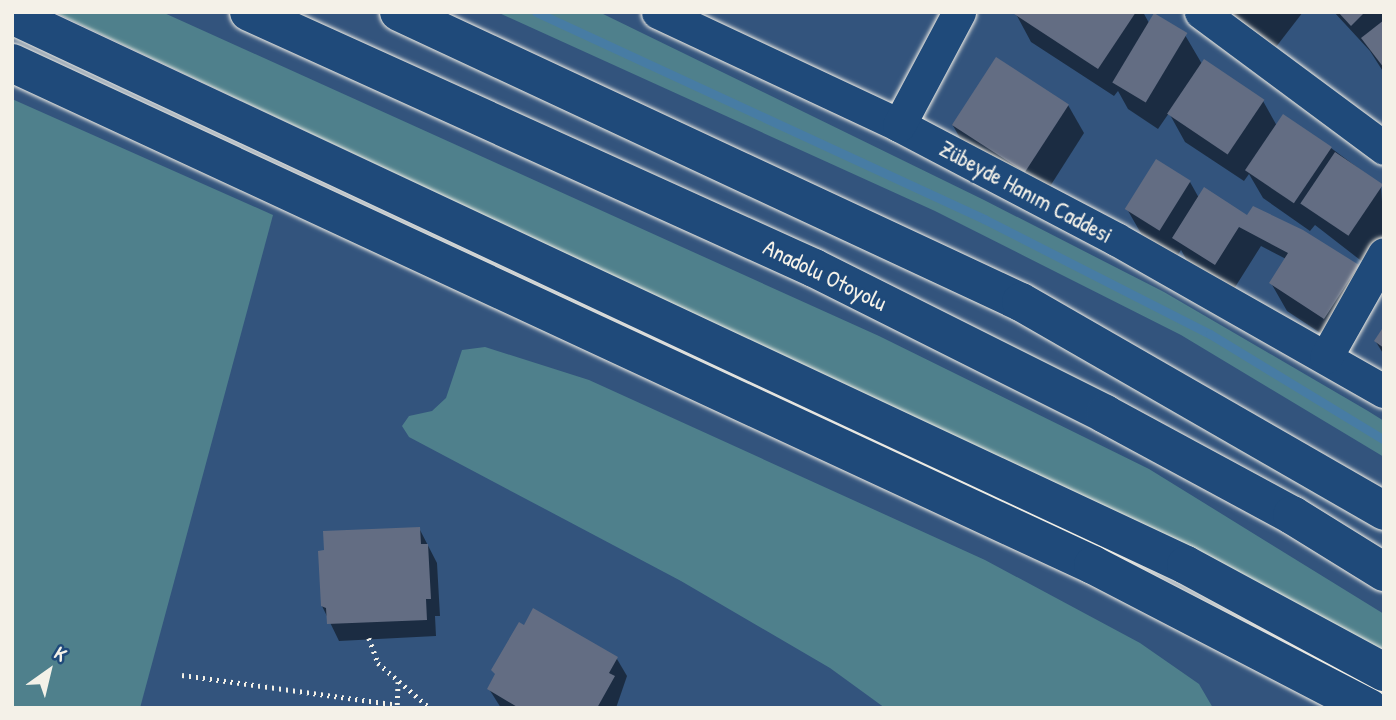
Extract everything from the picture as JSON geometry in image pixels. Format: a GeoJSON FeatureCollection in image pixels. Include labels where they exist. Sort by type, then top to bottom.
{"type":"FeatureCollection","features":[{"type":"Feature","properties":{"kind":"main road","name":"Anadolu Otoyolu"},"geometry":{"type":"LineString","coordinates":[[249,12],[826,274],[1105,414],[1292,515],[1384,572]]}},
{"type":"Feature","properties":{"kind":"main road"},"geometry":{"type":"LineString","coordinates":[[398,12],[670,135],[1021,302],[1384,511]]}},
{"type":"Feature","properties":{"kind":"main road"},"geometry":{"type":"LineString","coordinates":[[12,15],[1186,565],[1384,672]]}},
{"type":"Feature","properties":{"kind":"main road"},"geometry":{"type":"LineString","coordinates":[[12,63],[1081,559],[1369,708]]}},
{"type":"Feature","properties":{"kind":"street","name":"Zübeyde Hanım Caddesi"},"geometry":{"type":"LineString","coordinates":[[658,12],[899,125],[1384,391]]}},
{"type":"Feature","properties":{"kind":"street"},"geometry":{"type":"LineString","coordinates":[[899,125],[959,12]]}},
{"type":"Feature","properties":{"kind":"street"},"geometry":{"type":"LineString","coordinates":[[1201,12],[1384,148]]}},
{"type":"Feature","properties":{"kind":"street"},"geometry":{"type":"LineString","coordinates":[[1326,357],[1384,254]]}},
{"type":"Feature","properties":{"kind":"path"},"geometry":{"type":"LineString","coordinates":[[369,638],[378,663],[430,708]]}},
{"type":"Feature","properties":{"kind":"path"},"geometry":{"type":"LineString","coordinates":[[182,675],[397,706],[398,681]]}},
{"type":"Feature","properties":{"kind":"green space"},"geometry":{"type":"Polygon","coordinates":[[[54,12],[162,12],[879,336],[1149,469],[1384,614],[1384,655],[1051,483],[54,12]]]}},
{"type":"Feature","properties":{"kind":"green space"},"geometry":{"type":"Polygon","coordinates":[[[497,12],[599,12],[984,200],[1164,292],[1384,421],[1384,457],[1181,335],[935,211],[497,12]]]}},
{"type":"Feature","properties":{"kind":"green space"},"geometry":{"type":"Polygon","coordinates":[[[12,99],[273,215],[140,708],[12,708],[12,99]]]}},
{"type":"Feature","properties":{"kind":"green space"},"geometry":{"type":"Polygon","coordinates":[[[485,347],[589,380],[985,560],[1140,643],[1199,684],[1213,708],[885,708],[830,668],[681,581],[409,437],[402,426],[409,416],[432,411],[446,398],[462,350],[485,347]]]}},
{"type":"Feature","properties":{"kind":"building"},"geometry":{"type":"Polygon","coordinates":[[[1011,12],[1136,12],[1098,69],[1011,12]]]}},
{"type":"Feature","properties":{"kind":"building"},"geometry":{"type":"Polygon","coordinates":[[[1338,12],[1365,12],[1351,26],[1338,12]]]}},
{"type":"Feature","properties":{"kind":"building"},"geometry":{"type":"Polygon","coordinates":[[[1154,13],[1187,33],[1146,103],[1112,82],[1154,13]]]}},
{"type":"Feature","properties":{"kind":"building"},"geometry":{"type":"Polygon","coordinates":[[[1384,20],[1384,68],[1361,38],[1384,20]]]}},
{"type":"Feature","properties":{"kind":"building"},"geometry":{"type":"Polygon","coordinates":[[[996,57],[1069,104],[1025,172],[952,125],[996,57]]]}},
{"type":"Feature","properties":{"kind":"building"},"geometry":{"type":"Polygon","coordinates":[[[1204,59],[1265,100],[1228,155],[1167,114],[1204,59]]]}},
{"type":"Feature","properties":{"kind":"building"},"geometry":{"type":"Polygon","coordinates":[[[1283,114],[1332,147],[1294,203],[1245,170],[1283,114]]]}},
{"type":"Feature","properties":{"kind":"building"},"geometry":{"type":"Polygon","coordinates":[[[1335,152],[1383,184],[1348,236],[1300,203],[1335,152]]]}},
{"type":"Feature","properties":{"kind":"building"},"geometry":{"type":"Polygon","coordinates":[[[1156,159],[1191,181],[1160,231],[1125,209],[1156,159]]]}},
{"type":"Feature","properties":{"kind":"building"},"geometry":{"type":"Polygon","coordinates":[[[1204,187],[1247,215],[1253,206],[1303,230],[1359,265],[1324,319],[1269,283],[1288,253],[1239,227],[1215,265],[1172,238],[1204,187]]]}},
{"type":"Feature","properties":{"kind":"building"},"geometry":{"type":"Polygon","coordinates":[[[1384,326],[1384,348],[1374,341],[1384,326]]]}},
{"type":"Feature","properties":{"kind":"building"},"geometry":{"type":"Polygon","coordinates":[[[420,527],[421,544],[428,544],[431,599],[426,599],[427,620],[327,624],[326,608],[321,606],[318,551],[324,550],[323,531],[420,527]]]}},
{"type":"Feature","properties":{"kind":"building"},"geometry":{"type":"Polygon","coordinates":[[[533,608],[618,657],[609,673],[615,676],[597,708],[519,708],[487,689],[495,674],[491,670],[519,622],[524,625],[533,608]]]}},
{"type":"Feature","properties":{"kind":"waterway"},"geometry":{"type":"LineString","coordinates":[[536,12],[984,219],[1210,334],[1384,440]]}}]}
